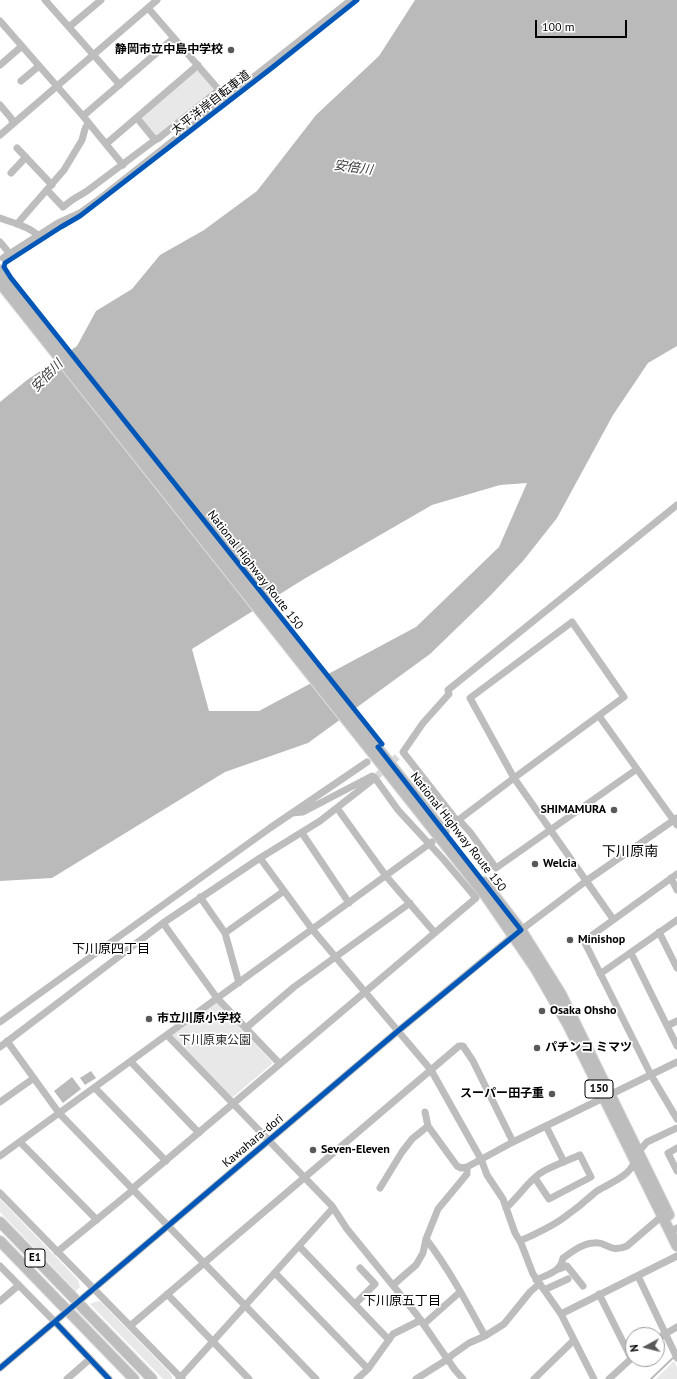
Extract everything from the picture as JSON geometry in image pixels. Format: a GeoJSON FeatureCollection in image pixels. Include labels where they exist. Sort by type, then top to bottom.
{"type":"FeatureCollection","features":[{"type":"Feature","properties":{"kind":"highway","name":"National Highway Route 150"},"geometry":{"type":"LineString","coordinates":[[0,270],[2,283],[375,749],[461,864],[517,933],[638,1151],[676,1230]]}},
{"type":"Feature","properties":{"kind":"highway","name":"National Highway Route 150"},"geometry":{"type":"LineString","coordinates":[[607,1096],[634,1161],[677,1246]]}},
{"type":"Feature","properties":{"kind":"highway","name":"E1"},"geometry":{"type":"LineString","coordinates":[[0,1222],[152,1379]]}},
{"type":"Feature","properties":{"kind":"highway","name":"E1"},"geometry":{"type":"LineString","coordinates":[[0,1241],[134,1379]]}},
{"type":"Feature","properties":{"kind":"street"},"geometry":{"type":"LineString","coordinates":[[69,28],[101,0]]}},
{"type":"Feature","properties":{"kind":"street"},"geometry":{"type":"LineString","coordinates":[[0,135],[157,0]]}},
{"type":"Feature","properties":{"kind":"street"},"geometry":{"type":"LineString","coordinates":[[3,258],[37,235],[80,213],[102,197],[351,0]]}},
{"type":"Feature","properties":{"kind":"street"},"geometry":{"type":"LineString","coordinates":[[48,1],[69,28],[120,85]]}},
{"type":"Feature","properties":{"kind":"street"},"geometry":{"type":"LineString","coordinates":[[17,148],[26,157],[63,207],[159,138],[219,90],[148,8]]}},
{"type":"Feature","properties":{"kind":"street"},"geometry":{"type":"LineString","coordinates":[[0,21],[83,116],[123,165]]}},
{"type":"Feature","properties":{"kind":"street"},"geometry":{"type":"LineString","coordinates":[[83,116],[174,38]]}},
{"type":"Feature","properties":{"kind":"street"},"geometry":{"type":"LineString","coordinates":[[0,66],[22,46]]}},
{"type":"Feature","properties":{"kind":"street"},"geometry":{"type":"LineString","coordinates":[[106,144],[198,65]]}},
{"type":"Feature","properties":{"kind":"street"},"geometry":{"type":"LineString","coordinates":[[21,81],[39,66]]}},
{"type":"Feature","properties":{"kind":"street"},"geometry":{"type":"LineString","coordinates":[[0,105],[11,118],[13,123]]}},
{"type":"Feature","properties":{"kind":"street"},"geometry":{"type":"LineString","coordinates":[[137,118],[155,140]]}},
{"type":"Feature","properties":{"kind":"street"},"geometry":{"type":"LineString","coordinates":[[17,224],[64,170],[82,140],[88,123]]}},
{"type":"Feature","properties":{"kind":"street"},"geometry":{"type":"LineString","coordinates":[[11,173],[26,157]]}},
{"type":"Feature","properties":{"kind":"street"},"geometry":{"type":"LineString","coordinates":[[0,218],[35,232],[37,235]]}},
{"type":"Feature","properties":{"kind":"street"},"geometry":{"type":"LineString","coordinates":[[0,242],[10,254]]}},
{"type":"Feature","properties":{"kind":"street"},"geometry":{"type":"LineString","coordinates":[[637,769],[496,868],[470,832],[456,822],[401,754],[423,724],[449,694],[448,690],[677,504]]}},
{"type":"Feature","properties":{"kind":"street"},"geometry":{"type":"LineString","coordinates":[[456,822],[514,778],[624,697],[572,622],[470,698],[514,778],[614,919]]}},
{"type":"Feature","properties":{"kind":"street"},"geometry":{"type":"LineString","coordinates":[[599,716],[676,821]]}},
{"type":"Feature","properties":{"kind":"street"},"geometry":{"type":"LineString","coordinates":[[0,1022],[292,813],[367,762]]}},
{"type":"Feature","properties":{"kind":"street"},"geometry":{"type":"LineString","coordinates":[[292,813],[303,812],[372,776],[376,777]]}},
{"type":"Feature","properties":{"kind":"street"},"geometry":{"type":"LineString","coordinates":[[0,1047],[163,922],[260,858],[302,833],[338,808],[376,777]]}},
{"type":"Feature","properties":{"kind":"street"},"geometry":{"type":"LineString","coordinates":[[57,1252],[133,1190],[476,898],[431,843],[398,810],[376,777]]}},
{"type":"Feature","properties":{"kind":"street"},"geometry":{"type":"LineString","coordinates":[[338,808],[386,876],[436,933]]}},
{"type":"Feature","properties":{"kind":"street","name":"Kawahara-dori"},"geometry":{"type":"LineString","coordinates":[[0,1368],[398,1031],[517,933],[586,881],[676,821]]}},
{"type":"Feature","properties":{"kind":"street"},"geometry":{"type":"LineString","coordinates":[[302,833],[349,903]]}},
{"type":"Feature","properties":{"kind":"street"},"geometry":{"type":"LineString","coordinates":[[0,1156],[431,843]]}},
{"type":"Feature","properties":{"kind":"street"},"geometry":{"type":"LineString","coordinates":[[260,858],[312,929],[432,1070],[481,1159],[487,1175],[503,1199],[528,1264],[538,1282],[561,1314],[594,1379]]}},
{"type":"Feature","properties":{"kind":"street"},"geometry":{"type":"LineString","coordinates":[[677,890],[674,876],[584,941],[651,1075],[677,1119]]}},
{"type":"Feature","properties":{"kind":"street"},"geometry":{"type":"LineString","coordinates":[[224,933],[284,890]]}},
{"type":"Feature","properties":{"kind":"street"},"geometry":{"type":"LineString","coordinates":[[200,897],[224,933],[239,983]]}},
{"type":"Feature","properties":{"kind":"street"},"geometry":{"type":"LineString","coordinates":[[246,1028],[294,987],[410,903]]}},
{"type":"Feature","properties":{"kind":"street"},"geometry":{"type":"LineString","coordinates":[[600,974],[677,920]]}},
{"type":"Feature","properties":{"kind":"street"},"geometry":{"type":"LineString","coordinates":[[163,922],[217,998],[280,1064]]}},
{"type":"Feature","properties":{"kind":"street"},"geometry":{"type":"LineString","coordinates":[[659,932],[677,968]]}},
{"type":"Feature","properties":{"kind":"street"},"geometry":{"type":"LineString","coordinates":[[631,953],[677,1046]]}},
{"type":"Feature","properties":{"kind":"street"},"geometry":{"type":"LineString","coordinates":[[667,1026],[677,1021]]}},
{"type":"Feature","properties":{"kind":"street"},"geometry":{"type":"LineString","coordinates":[[167,1035],[334,1208],[347,1229],[422,1322],[455,1370],[464,1379]]}},
{"type":"Feature","properties":{"kind":"street"},"geometry":{"type":"LineString","coordinates":[[7,1042],[59,1113],[316,1379]]}},
{"type":"Feature","properties":{"kind":"street"},"geometry":{"type":"LineString","coordinates":[[130,1326],[459,1046],[463,1046],[473,1061],[514,1142]]}},
{"type":"Feature","properties":{"kind":"street"},"geometry":{"type":"LineString","coordinates":[[130,1062],[199,1133]]}},
{"type":"Feature","properties":{"kind":"street"},"geometry":{"type":"LineString","coordinates":[[425,1112],[428,1126],[457,1166],[467,1168],[514,1142],[677,1062]]}},
{"type":"Feature","properties":{"kind":"street"},"geometry":{"type":"LineString","coordinates":[[0,1102],[34,1078]]}},
{"type":"Feature","properties":{"kind":"street"},"geometry":{"type":"LineString","coordinates":[[94,1088],[166,1161]]}},
{"type":"Feature","properties":{"kind":"street"},"geometry":{"type":"LineString","coordinates":[[380,1188],[407,1146],[428,1126]]}},
{"type":"Feature","properties":{"kind":"street"},"geometry":{"type":"LineString","coordinates":[[546,1126],[564,1162]]}},
{"type":"Feature","properties":{"kind":"street"},"geometry":{"type":"LineString","coordinates":[[638,1151],[647,1142],[677,1128]]}},
{"type":"Feature","properties":{"kind":"street"},"geometry":{"type":"LineString","coordinates":[[20,1142],[97,1220]]}},
{"type":"Feature","properties":{"kind":"street"},"geometry":{"type":"LineString","coordinates":[[677,1148],[668,1153],[677,1171]]}},
{"type":"Feature","properties":{"kind":"street"},"geometry":{"type":"LineString","coordinates":[[506,1208],[516,1200],[535,1178],[540,1173],[580,1155],[591,1177],[548,1199],[535,1178]]}},
{"type":"Feature","properties":{"kind":"street"},"geometry":{"type":"LineString","coordinates":[[520,1242],[551,1226],[584,1203],[596,1191],[609,1185],[628,1172],[634,1161]]}},
{"type":"Feature","properties":{"kind":"street"},"geometry":{"type":"LineString","coordinates":[[393,1285],[416,1264],[423,1253],[426,1240],[438,1209],[467,1174],[467,1168]]}},
{"type":"Feature","properties":{"kind":"street"},"geometry":{"type":"LineString","coordinates":[[0,1193],[181,1378],[334,1208]]}},
{"type":"Feature","properties":{"kind":"street"},"geometry":{"type":"LineString","coordinates":[[558,1270],[561,1267],[563,1258],[574,1250],[595,1242],[615,1250],[622,1249],[662,1216]]}},
{"type":"Feature","properties":{"kind":"street"},"geometry":{"type":"LineString","coordinates":[[426,1240],[438,1255],[485,1336]]}},
{"type":"Feature","properties":{"kind":"street"},"geometry":{"type":"LineString","coordinates":[[299,1246],[389,1340]]}},
{"type":"Feature","properties":{"kind":"street"},"geometry":{"type":"LineString","coordinates":[[561,1314],[677,1256]]}},
{"type":"Feature","properties":{"kind":"street"},"geometry":{"type":"LineString","coordinates":[[0,1266],[109,1379]]}},
{"type":"Feature","properties":{"kind":"street"},"geometry":{"type":"LineString","coordinates":[[416,1379],[448,1359],[469,1343],[485,1336],[504,1324],[538,1282],[558,1270],[567,1266],[583,1286]]}},
{"type":"Feature","properties":{"kind":"street"},"geometry":{"type":"LineString","coordinates":[[355,1304],[375,1284],[360,1268]]}},
{"type":"Feature","properties":{"kind":"street"},"geometry":{"type":"LineString","coordinates":[[275,1273],[368,1369]]}},
{"type":"Feature","properties":{"kind":"street"},"geometry":{"type":"LineString","coordinates":[[638,1276],[662,1327]]}},
{"type":"Feature","properties":{"kind":"street"},"geometry":{"type":"LineString","coordinates":[[544,1290],[568,1279]]}},
{"type":"Feature","properties":{"kind":"street"},"geometry":{"type":"LineString","coordinates":[[0,1301],[19,1285]]}},
{"type":"Feature","properties":{"kind":"street"},"geometry":{"type":"LineString","coordinates":[[357,1379],[368,1369],[393,1334],[422,1322],[460,1292]]}},
{"type":"Feature","properties":{"kind":"street"},"geometry":{"type":"LineString","coordinates":[[167,1294],[249,1379]]}},
{"type":"Feature","properties":{"kind":"street"},"geometry":{"type":"LineString","coordinates":[[600,1294],[625,1344]]}},
{"type":"Feature","properties":{"kind":"street"},"geometry":{"type":"LineString","coordinates":[[677,1328],[665,1334],[677,1358]]}},
{"type":"Feature","properties":{"kind":"street"},"geometry":{"type":"LineString","coordinates":[[534,1379],[574,1340]]}},
{"type":"Feature","properties":{"kind":"street"},"geometry":{"type":"LineString","coordinates":[[67,1379],[90,1359]]}},
{"type":"Feature","properties":{"kind":"street"},"geometry":{"type":"LineString","coordinates":[[609,1379],[625,1364]]}},
{"type":"Feature","properties":{"kind":"green space"},"geometry":{"type":"Polygon","coordinates":[[[195,71],[199,71],[214,89],[214,92],[158,137],[155,136],[141,121],[141,117],[195,71]]]}},
{"type":"Feature","properties":{"kind":"green space","name":"下川原東公園"},"geometry":{"type":"Polygon","coordinates":[[[214,1003],[217,1003],[273,1063],[232,1098],[171,1035],[214,1003]]]}},
{"type":"Feature","properties":{"kind":"green space"},"geometry":{"type":"Polygon","coordinates":[[[0,1199],[78,1280],[80,1287],[76,1291],[0,1212],[0,1199]]]}},
{"type":"Feature","properties":{"kind":"green space"},"geometry":{"type":"Polygon","coordinates":[[[98,1301],[101,1302],[170,1373],[172,1379],[163,1379],[90,1304],[98,1301]]]}},
{"type":"Feature","properties":{"kind":"green space"},"geometry":{"type":"Polygon","coordinates":[[[674,1361],[677,1367],[677,1379],[656,1379],[674,1361]]]}},
{"type":"Feature","properties":{"kind":"water","name":"安倍川"},"geometry":{"type":"Polygon","coordinates":[[[415,0],[677,0],[677,346],[648,363],[613,415],[557,518],[523,561],[490,596],[430,654],[308,743],[225,772],[52,878],[0,881],[0,402],[27,380],[77,346],[96,311],[132,289],[160,255],[204,230],[257,191],[316,115],[379,56],[415,0]],[[527,483],[500,485],[432,505],[304,579],[192,649],[209,711],[259,711],[416,627],[499,547],[527,483]]]}},
{"type":"Feature","properties":{"kind":"water"},"geometry":{"type":"Polygon","coordinates":[[[91,1071],[96,1078],[85,1085],[80,1078],[91,1071]]]}},
{"type":"Feature","properties":{"kind":"water"},"geometry":{"type":"Polygon","coordinates":[[[72,1077],[81,1089],[63,1103],[54,1091],[72,1077]]]}},
{"type":"Feature","properties":{"kind":"waterway"},"geometry":{"type":"LineString","coordinates":[[651,1379],[675,1356]]}},
{"type":"Feature","properties":{"kind":"tunnel"},"geometry":{"type":"LineString","coordinates":[[377,776],[398,756]]}},
{"type":"Feature","properties":{"kind":"tunnel"},"geometry":{"type":"LineString","coordinates":[[441,835],[453,825]]}},
{"type":"Feature","properties":{"kind":"cycle path","name":"太平洋岸自転車道"},"geometry":{"type":"LineString","coordinates":[[357,0],[80,216],[5,263],[4,267],[11,278],[382,744]]}},
{"type":"Feature","properties":{"kind":"cycle path"},"geometry":{"type":"LineString","coordinates":[[0,1368],[398,1031],[521,930],[378,747]]}},
{"type":"Feature","properties":{"kind":"cycle path"},"geometry":{"type":"LineString","coordinates":[[55,1322],[109,1379]]}},
{"type":"Feature","properties":{"kind":"place","name":"静岡市立中島中学校"},"geometry":{"type":"Point","coordinates":[231,50]}},
{"type":"Feature","properties":{"kind":"place","name":"SHIMAMURA"},"geometry":{"type":"Point","coordinates":[614,810]}},
{"type":"Feature","properties":{"kind":"place","name":"Welcia"},"geometry":{"type":"Point","coordinates":[535,864]}},
{"type":"Feature","properties":{"kind":"place","name":"Minishop"},"geometry":{"type":"Point","coordinates":[570,940]}},
{"type":"Feature","properties":{"kind":"place","name":"Osaka Ohsho"},"geometry":{"type":"Point","coordinates":[542,1011]}},
{"type":"Feature","properties":{"kind":"place","name":"市立川原小学校"},"geometry":{"type":"Point","coordinates":[149,1019]}},
{"type":"Feature","properties":{"kind":"place","name":"パチンコ ミマツ"},"geometry":{"type":"Point","coordinates":[537,1048]}},
{"type":"Feature","properties":{"kind":"place","name":"スーパー田子重"},"geometry":{"type":"Point","coordinates":[552,1094]}},
{"type":"Feature","properties":{"kind":"place","name":"Seven-Eleven"},"geometry":{"type":"Point","coordinates":[313,1150]}},
{"type":"Feature","properties":{"kind":"district","name":"下川原南"},"geometry":{"type":"Point","coordinates":[630,852]}},
{"type":"Feature","properties":{"kind":"district","name":"下川原四丁目"},"geometry":{"type":"Point","coordinates":[111,949]}},
{"type":"Feature","properties":{"kind":"district","name":"下川原五丁目"},"geometry":{"type":"Point","coordinates":[402,1301]}}]}
